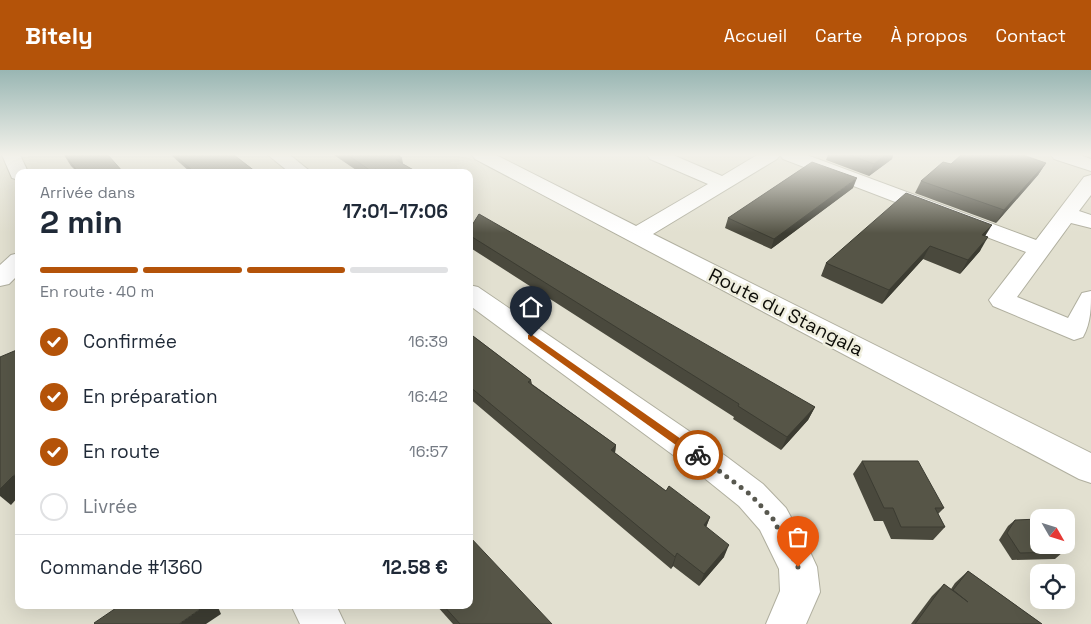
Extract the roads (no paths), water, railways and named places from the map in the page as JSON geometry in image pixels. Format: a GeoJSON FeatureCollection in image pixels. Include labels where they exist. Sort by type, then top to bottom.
{"type":"FeatureCollection","features":[{"type":"Feature","properties":{"kind":"street","name":"Route du Stangala"},"geometry":{"type":"LineString","coordinates":[[531,181],[1091,469]]}},
{"type":"Feature","properties":{"kind":"street"},"geometry":{"type":"LineString","coordinates":[[718,181],[723,183]]}},
{"type":"Feature","properties":{"kind":"street"},"geometry":{"type":"LineString","coordinates":[[636,235],[727,181]]}},
{"type":"Feature","properties":{"kind":"street"},"geometry":{"type":"LineString","coordinates":[[858,181],[1040,249]]}},
{"type":"Feature","properties":{"kind":"street"},"geometry":{"type":"LineString","coordinates":[[1091,181],[1002,300],[1074,331],[1091,299]]}},
{"type":"Feature","properties":{"kind":"street"},"geometry":{"type":"LineString","coordinates":[[1066,214],[1091,222]]}},
{"type":"Feature","properties":{"kind":"street"},"geometry":{"type":"LineString","coordinates":[[0,279],[15,264]]}},
{"type":"Feature","properties":{"kind":"street"},"geometry":{"type":"LineString","coordinates":[[473,296],[751,495],[773,519],[798,567],[800,592],[786,624]]}},
{"type":"Feature","properties":{"kind":"street"},"geometry":{"type":"LineString","coordinates":[[314,609],[325,624]]}}]}
